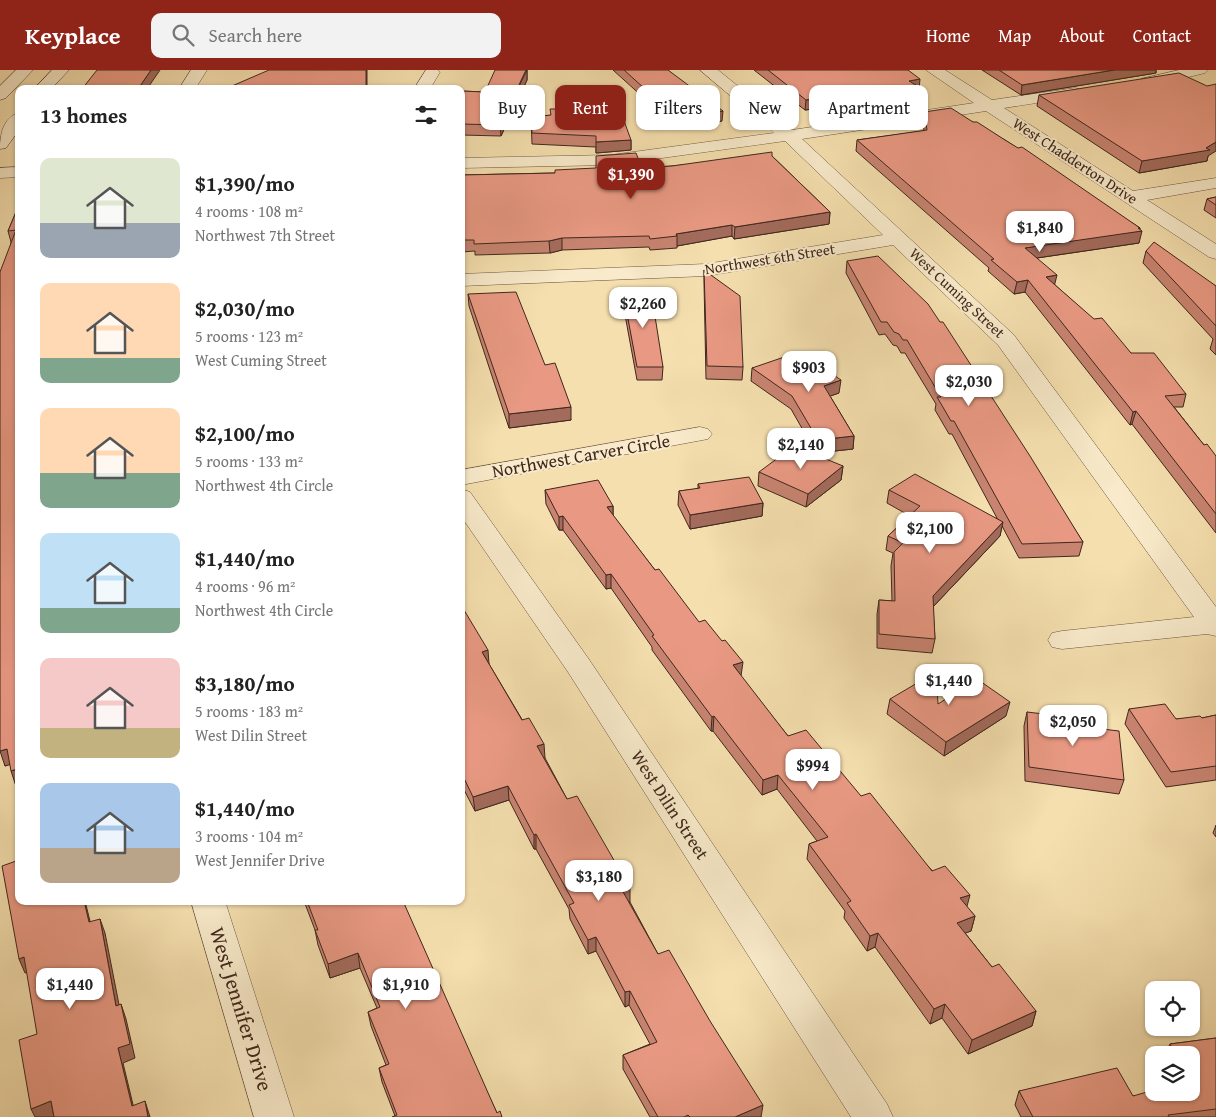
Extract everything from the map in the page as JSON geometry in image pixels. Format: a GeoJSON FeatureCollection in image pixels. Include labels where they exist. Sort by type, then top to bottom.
{"type":"FeatureCollection","features":[{"type":"Feature","properties":{"kind":"street"},"geometry":{"type":"LineString","coordinates":[[0,95],[25,70]]}},
{"type":"Feature","properties":{"kind":"street"},"geometry":{"type":"LineString","coordinates":[[46,85],[61,70]]}},
{"type":"Feature","properties":{"kind":"street"},"geometry":{"type":"LineString","coordinates":[[190,85],[199,70]]}},
{"type":"Feature","properties":{"kind":"street","name":"West Cuming Street"},"geometry":{"type":"LineString","coordinates":[[708,70],[789,136],[1006,340],[1214,625]]}},
{"type":"Feature","properties":{"kind":"street","name":"West Chadderton Drive"},"geometry":{"type":"LineString","coordinates":[[934,70],[1216,253]]}},
{"type":"Feature","properties":{"kind":"street"},"geometry":{"type":"LineString","coordinates":[[1133,84],[1170,78],[1200,70]]}},
{"type":"Feature","properties":{"kind":"street"},"geometry":{"type":"LineString","coordinates":[[424,85],[432,72]]}},
{"type":"Feature","properties":{"kind":"street"},"geometry":{"type":"LineString","coordinates":[[465,163],[632,158],[1088,91]]}},
{"type":"Feature","properties":{"kind":"street"},"geometry":{"type":"LineString","coordinates":[[0,144],[15,123]]}},
{"type":"Feature","properties":{"kind":"street"},"geometry":{"type":"LineString","coordinates":[[0,173],[15,172]]}},
{"type":"Feature","properties":{"kind":"street"},"geometry":{"type":"LineString","coordinates":[[1131,197],[1216,183]]}},
{"type":"Feature","properties":{"kind":"street","name":"Northwest 6th Street"},"geometry":{"type":"LineString","coordinates":[[465,280],[706,270],[898,238]]}},
{"type":"Feature","properties":{"kind":"street","name":"Northwest Carver Circle"},"geometry":{"type":"LineString","coordinates":[[465,477],[700,434]]}},
{"type":"Feature","properties":{"kind":"street","name":"West Dilin Street"},"geometry":{"type":"LineString","coordinates":[[465,503],[570,653],[873,1117]]}},
{"type":"Feature","properties":{"kind":"street"},"geometry":{"type":"LineString","coordinates":[[1062,640],[1214,625]]}},
{"type":"Feature","properties":{"kind":"street","name":"West Jennifer Drive"},"geometry":{"type":"LineString","coordinates":[[209,905],[274,1117]]}},
{"type":"Feature","properties":{"kind":"building"},"geometry":{"type":"Polygon","coordinates":[[[97,70],[151,70],[141,85],[85,85],[97,70]]]}},
{"type":"Feature","properties":{"kind":"building"},"geometry":{"type":"Polygon","coordinates":[[[269,70],[366,70],[366,85],[234,85],[269,70]]]}},
{"type":"Feature","properties":{"kind":"building"},"geometry":{"type":"Polygon","coordinates":[[[495,70],[526,70],[519,85],[488,85],[495,70]]]}},
{"type":"Feature","properties":{"kind":"building"},"geometry":{"type":"Polygon","coordinates":[[[624,70],[668,70],[688,85],[641,85],[624,70]]]}},
{"type":"Feature","properties":{"kind":"building"},"geometry":{"type":"Polygon","coordinates":[[[768,70],[908,70],[920,79],[909,81],[916,85],[809,85],[809,100],[806,100],[799,94],[799,85],[787,85],[768,70]]]}},
{"type":"Feature","properties":{"kind":"building"},"geometry":{"type":"Polygon","coordinates":[[[999,70],[1114,70],[1022,85],[999,70]]]}},
{"type":"Feature","properties":{"kind":"building"},"geometry":{"type":"Polygon","coordinates":[[[1179,73],[1207,86],[1216,84],[1216,142],[1206,148],[1210,150],[1142,161],[1039,95],[1179,73]]]}},
{"type":"Feature","properties":{"kind":"building"},"geometry":{"type":"Polygon","coordinates":[[[465,91],[480,92],[480,124],[465,124],[465,91]]]}},
{"type":"Feature","properties":{"kind":"building"},"geometry":{"type":"Polygon","coordinates":[[[951,108],[973,122],[977,122],[1018,148],[1022,147],[1140,228],[1138,228],[1142,231],[1025,248],[1057,275],[1046,277],[1094,319],[1102,318],[1131,353],[1154,353],[1186,394],[1165,396],[1204,445],[1207,444],[1216,456],[1216,514],[1136,411],[1133,412],[1028,280],[1017,282],[991,260],[994,259],[857,140],[928,130],[928,111],[951,108]]]}},
{"type":"Feature","properties":{"kind":"building"},"geometry":{"type":"Polygon","coordinates":[[[550,109],[555,109],[555,130],[626,130],[626,126],[631,140],[596,142],[596,136],[532,133],[532,130],[545,130],[545,116],[551,115],[550,109]]]}},
{"type":"Feature","properties":{"kind":"building"},"geometry":{"type":"Polygon","coordinates":[[[772,152],[772,156],[830,212],[735,227],[732,225],[676,234],[677,236],[650,239],[649,236],[562,238],[549,241],[474,244],[474,240],[465,240],[465,175],[555,173],[555,170],[596,168],[596,156],[636,153],[642,168],[672,166],[772,152]]]}},
{"type":"Feature","properties":{"kind":"building"},"geometry":{"type":"Polygon","coordinates":[[[1216,197],[1216,205],[1207,199],[1216,197]]]}},
{"type":"Feature","properties":{"kind":"building"},"geometry":{"type":"Polygon","coordinates":[[[15,214],[15,230],[8,231],[15,214]]]}},
{"type":"Feature","properties":{"kind":"building"},"geometry":{"type":"Polygon","coordinates":[[[15,233],[15,770],[11,771],[7,749],[0,751],[0,272],[15,233]]]}},
{"type":"Feature","properties":{"kind":"building"},"geometry":{"type":"Polygon","coordinates":[[[1154,242],[1216,286],[1216,326],[1146,251],[1154,242]]]}},
{"type":"Feature","properties":{"kind":"building"},"geometry":{"type":"Polygon","coordinates":[[[878,256],[928,304],[940,322],[943,322],[1083,542],[1022,544],[954,421],[951,421],[937,397],[941,397],[907,340],[903,340],[899,334],[894,332],[887,322],[881,322],[847,261],[878,256]]]}},
{"type":"Feature","properties":{"kind":"building"},"geometry":{"type":"Polygon","coordinates":[[[704,270],[740,296],[743,367],[707,366],[704,270]]]}},
{"type":"Feature","properties":{"kind":"building"},"geometry":{"type":"Polygon","coordinates":[[[651,291],[663,367],[637,367],[623,292],[651,291]]]}},
{"type":"Feature","properties":{"kind":"building"},"geometry":{"type":"Polygon","coordinates":[[[516,292],[545,365],[555,363],[571,407],[509,414],[468,294],[516,292]]]}},
{"type":"Feature","properties":{"kind":"building"},"geometry":{"type":"Polygon","coordinates":[[[799,352],[841,380],[824,386],[854,436],[818,440],[792,396],[752,368],[799,352]]]}},
{"type":"Feature","properties":{"kind":"building"},"geometry":{"type":"Polygon","coordinates":[[[794,446],[843,466],[808,494],[759,472],[794,446]]]}},
{"type":"Feature","properties":{"kind":"building"},"geometry":{"type":"Polygon","coordinates":[[[915,474],[1003,522],[933,596],[935,639],[879,634],[879,600],[895,601],[894,552],[903,543],[888,536],[920,506],[889,490],[915,474]]]}},
{"type":"Feature","properties":{"kind":"building"},"geometry":{"type":"Polygon","coordinates":[[[749,477],[763,503],[690,515],[679,491],[700,488],[698,484],[749,477]]]}},
{"type":"Feature","properties":{"kind":"building"},"geometry":{"type":"Polygon","coordinates":[[[598,480],[613,506],[607,507],[655,570],[659,569],[699,622],[705,620],[743,662],[733,665],[788,736],[806,730],[861,796],[870,793],[932,871],[945,866],[970,895],[960,898],[975,916],[957,923],[992,967],[999,964],[1036,1011],[972,1040],[945,1004],[934,1009],[878,933],[870,936],[847,903],[851,901],[809,844],[828,837],[778,775],[763,780],[714,716],[712,717],[652,636],[654,635],[611,574],[606,575],[563,516],[559,517],[545,490],[598,480]]]}},
{"type":"Feature","properties":{"kind":"building"},"geometry":{"type":"Polygon","coordinates":[[[465,612],[488,650],[482,652],[522,720],[529,718],[544,744],[537,746],[567,799],[577,796],[630,888],[622,890],[658,954],[669,950],[710,1021],[763,1105],[735,1117],[690,1117],[688,1115],[684,1117],[658,1117],[623,1055],[657,1042],[630,991],[625,992],[596,937],[588,940],[569,905],[574,903],[508,786],[473,797],[465,780],[465,612]]]}},
{"type":"Feature","properties":{"kind":"building"},"geometry":{"type":"Polygon","coordinates":[[[936,672],[938,704],[977,679],[1010,702],[946,742],[890,699],[936,672]]]}},
{"type":"Feature","properties":{"kind":"building"},"geometry":{"type":"Polygon","coordinates":[[[1165,704],[1176,719],[1200,716],[1202,718],[1216,715],[1216,766],[1171,772],[1129,709],[1165,704]]]}},
{"type":"Feature","properties":{"kind":"building"},"geometry":{"type":"Polygon","coordinates":[[[1027,712],[1069,717],[1069,725],[1119,731],[1124,780],[1029,767],[1027,712]]]}},
{"type":"Feature","properties":{"kind":"building"},"geometry":{"type":"Polygon","coordinates":[[[15,861],[15,905],[85,905],[89,922],[100,919],[116,1006],[121,1004],[130,1044],[118,1048],[132,1106],[145,1101],[148,1117],[54,1117],[51,1101],[31,1109],[19,1040],[37,1034],[24,957],[19,959],[2,866],[15,861]]]}},
{"type":"Feature","properties":{"kind":"building"},"geometry":{"type":"Polygon","coordinates":[[[309,905],[405,905],[497,1113],[500,1111],[502,1117],[392,1117],[397,1115],[379,1068],[389,1064],[368,1012],[380,1007],[358,953],[328,964],[315,930],[318,930],[309,905]]]}},
{"type":"Feature","properties":{"kind":"building"},"geometry":{"type":"Polygon","coordinates":[[[1216,1038],[1216,1109],[1168,1115],[1169,1117],[1033,1117],[1019,1091],[1117,1068],[1133,1096],[1145,1093],[1145,1101],[1200,1101],[1200,1046],[1171,1046],[1170,1044],[1216,1038]]]}}]}
